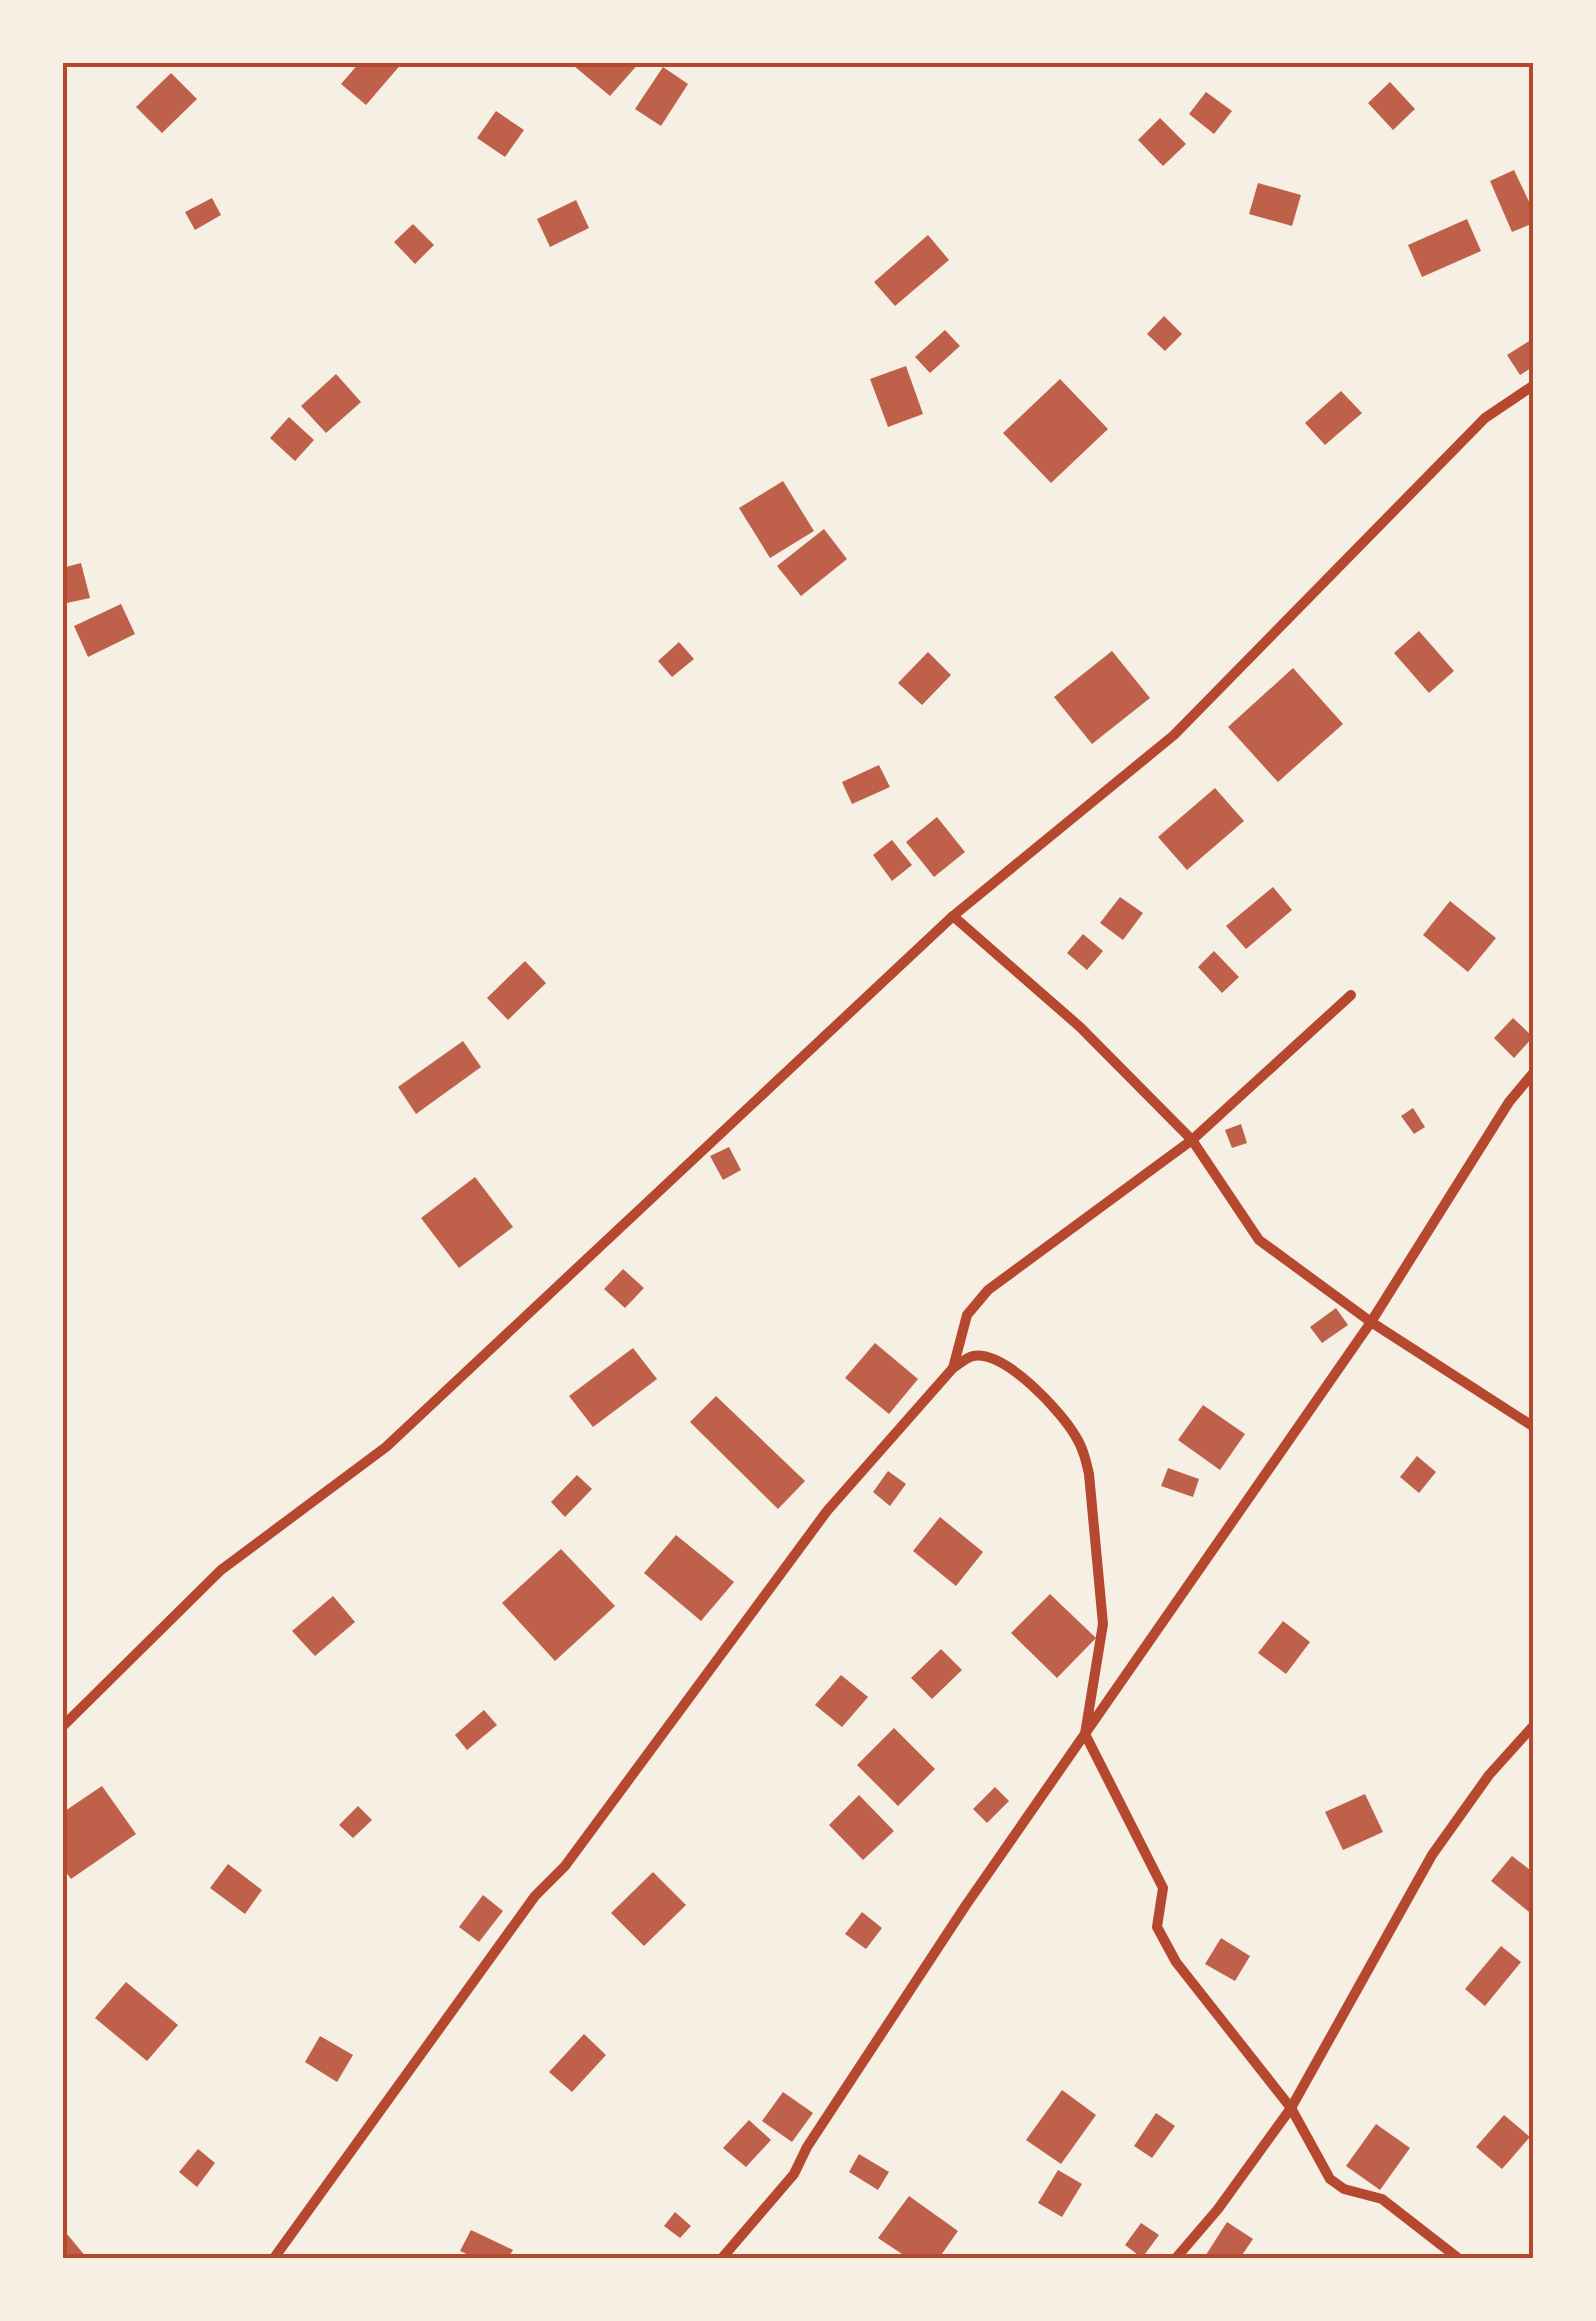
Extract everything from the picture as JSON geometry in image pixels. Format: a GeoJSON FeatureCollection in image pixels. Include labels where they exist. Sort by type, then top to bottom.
{"type":"FeatureCollection","features":[{"type":"Feature","properties":{"kind":"street"},"geometry":{"type":"LineString","coordinates":[[62,1727],[222,1570],[386,1447],[953,916],[1174,735],[1484,418],[1534,385]]}},
{"type":"Feature","properties":{"kind":"street"},"geometry":{"type":"LineString","coordinates":[[953,916],[1080,1027],[1192,1140],[1258,1240],[1372,1322],[1534,1427]]}},
{"type":"Feature","properties":{"kind":"street"},"geometry":{"type":"LineString","coordinates":[[953,1368],[967,1316],[988,1290],[1192,1140],[1351,995]]}},
{"type":"Feature","properties":{"kind":"street"},"geometry":{"type":"LineString","coordinates":[[722,2258],[794,2174],[807,2147],[966,1905],[1372,1322],[1509,1102],[1534,1072]]}},
{"type":"Feature","properties":{"kind":"street"},"geometry":{"type":"LineString","coordinates":[[274,2258],[535,1896],[565,1866],[827,1511],[953,1368],[973,1356],[994,1359],[1034,1386],[1075,1434],[1083,1450],[1090,1474],[1103,1624],[1085,1734],[1163,1888],[1157,1927],[1176,1962],[1291,2108],[1330,2179],[1344,2189],[1382,2199],[1458,2258]]}},
{"type":"Feature","properties":{"kind":"street"},"geometry":{"type":"LineString","coordinates":[[1176,2258],[1218,2209],[1291,2108],[1432,1855],[1489,1775],[1534,1725]]}},
{"type":"Feature","properties":{"kind":"building"},"geometry":{"type":"Polygon","coordinates":[[[360,62],[403,62],[366,105],[341,84],[360,62]]]}},
{"type":"Feature","properties":{"kind":"building"},"geometry":{"type":"Polygon","coordinates":[[[577,62],[640,62],[610,96],[574,66],[577,62]]]}},
{"type":"Feature","properties":{"kind":"building"},"geometry":{"type":"Polygon","coordinates":[[[663,67],[688,84],[661,126],[635,109],[663,67]]]}},
{"type":"Feature","properties":{"kind":"building"},"geometry":{"type":"Polygon","coordinates":[[[171,73],[197,99],[162,133],[136,107],[171,73]]]}},
{"type":"Feature","properties":{"kind":"building"},"geometry":{"type":"Polygon","coordinates":[[[1390,82],[1415,109],[1393,130],[1368,103],[1390,82]]]}},
{"type":"Feature","properties":{"kind":"building"},"geometry":{"type":"Polygon","coordinates":[[[1206,92],[1232,111],[1214,134],[1189,114],[1206,92]]]}},
{"type":"Feature","properties":{"kind":"building"},"geometry":{"type":"Polygon","coordinates":[[[496,111],[524,130],[505,157],[477,138],[496,111]]]}},
{"type":"Feature","properties":{"kind":"building"},"geometry":{"type":"Polygon","coordinates":[[[1160,118],[1186,144],[1163,166],[1138,140],[1160,118]]]}},
{"type":"Feature","properties":{"kind":"building"},"geometry":{"type":"Polygon","coordinates":[[[1514,170],[1534,212],[1534,223],[1512,232],[1490,181],[1514,170]]]}},
{"type":"Feature","properties":{"kind":"building"},"geometry":{"type":"Polygon","coordinates":[[[1258,183],[1301,195],[1292,226],[1249,214],[1258,183]]]}},
{"type":"Feature","properties":{"kind":"building"},"geometry":{"type":"Polygon","coordinates":[[[212,198],[221,215],[195,230],[185,212],[212,198]]]}},
{"type":"Feature","properties":{"kind":"building"},"geometry":{"type":"Polygon","coordinates":[[[576,200],[589,228],[550,247],[537,219],[576,200]]]}},
{"type":"Feature","properties":{"kind":"building"},"geometry":{"type":"Polygon","coordinates":[[[1467,219],[1481,251],[1422,277],[1408,245],[1467,219]]]}},
{"type":"Feature","properties":{"kind":"building"},"geometry":{"type":"Polygon","coordinates":[[[413,224],[434,245],[415,264],[394,242],[413,224]]]}},
{"type":"Feature","properties":{"kind":"building"},"geometry":{"type":"Polygon","coordinates":[[[928,235],[949,260],[895,306],[874,282],[928,235]]]}},
{"type":"Feature","properties":{"kind":"building"},"geometry":{"type":"Polygon","coordinates":[[[1164,316],[1182,334],[1165,351],[1147,334],[1164,316]]]}},
{"type":"Feature","properties":{"kind":"building"},"geometry":{"type":"Polygon","coordinates":[[[945,330],[960,346],[930,373],[915,357],[945,330]]]}},
{"type":"Feature","properties":{"kind":"building"},"geometry":{"type":"Polygon","coordinates":[[[1534,338],[1534,366],[1520,375],[1507,355],[1534,338]]]}},
{"type":"Feature","properties":{"kind":"building"},"geometry":{"type":"Polygon","coordinates":[[[906,366],[923,414],[888,427],[870,379],[906,366]]]}},
{"type":"Feature","properties":{"kind":"building"},"geometry":{"type":"Polygon","coordinates":[[[336,374],[361,402],[326,433],[301,406],[336,374]]]}},
{"type":"Feature","properties":{"kind":"building"},"geometry":{"type":"Polygon","coordinates":[[[1060,379],[1108,429],[1051,483],[1003,433],[1060,379]]]}},
{"type":"Feature","properties":{"kind":"building"},"geometry":{"type":"Polygon","coordinates":[[[1341,391],[1362,413],[1325,445],[1305,423],[1341,391]]]}},
{"type":"Feature","properties":{"kind":"building"},"geometry":{"type":"Polygon","coordinates":[[[289,417],[314,440],[295,461],[270,438],[289,417]]]}},
{"type":"Feature","properties":{"kind":"building"},"geometry":{"type":"Polygon","coordinates":[[[783,481],[814,531],[770,558],[739,508],[783,481]]]}},
{"type":"Feature","properties":{"kind":"building"},"geometry":{"type":"Polygon","coordinates":[[[824,529],[847,559],[801,596],[777,566],[824,529]]]}},
{"type":"Feature","properties":{"kind":"building"},"geometry":{"type":"Polygon","coordinates":[[[81,563],[90,598],[62,604],[62,568],[81,563]]]}},
{"type":"Feature","properties":{"kind":"building"},"geometry":{"type":"Polygon","coordinates":[[[121,604],[135,634],[88,657],[74,626],[121,604]]]}},
{"type":"Feature","properties":{"kind":"building"},"geometry":{"type":"Polygon","coordinates":[[[1419,631],[1454,671],[1429,693],[1394,653],[1419,631]]]}},
{"type":"Feature","properties":{"kind":"building"},"geometry":{"type":"Polygon","coordinates":[[[679,642],[694,659],[672,677],[658,661],[679,642]]]}},
{"type":"Feature","properties":{"kind":"building"},"geometry":{"type":"Polygon","coordinates":[[[1112,651],[1150,698],[1092,744],[1054,697],[1112,651]]]}},
{"type":"Feature","properties":{"kind":"building"},"geometry":{"type":"Polygon","coordinates":[[[928,652],[951,675],[922,705],[898,683],[928,652]]]}},
{"type":"Feature","properties":{"kind":"building"},"geometry":{"type":"Polygon","coordinates":[[[1293,668],[1343,724],[1278,782],[1228,727],[1293,668]]]}},
{"type":"Feature","properties":{"kind":"building"},"geometry":{"type":"Polygon","coordinates":[[[879,765],[890,787],[852,804],[842,782],[879,765]]]}},
{"type":"Feature","properties":{"kind":"building"},"geometry":{"type":"Polygon","coordinates":[[[1215,788],[1244,821],[1187,870],[1158,837],[1215,788]]]}},
{"type":"Feature","properties":{"kind":"building"},"geometry":{"type":"Polygon","coordinates":[[[937,817],[965,852],[934,877],[906,842],[937,817]]]}},
{"type":"Feature","properties":{"kind":"building"},"geometry":{"type":"Polygon","coordinates":[[[892,840],[912,865],[892,881],[873,855],[892,840]]]}},
{"type":"Feature","properties":{"kind":"building"},"geometry":{"type":"Polygon","coordinates":[[[1273,887],[1292,910],[1246,949],[1226,926],[1273,887]]]}},
{"type":"Feature","properties":{"kind":"building"},"geometry":{"type":"Polygon","coordinates":[[[1120,897],[1143,913],[1123,940],[1100,923],[1120,897]]]}},
{"type":"Feature","properties":{"kind":"building"},"geometry":{"type":"Polygon","coordinates":[[[1450,901],[1496,938],[1468,972],[1423,935],[1450,901]]]}},
{"type":"Feature","properties":{"kind":"building"},"geometry":{"type":"Polygon","coordinates":[[[1083,934],[1103,951],[1087,970],[1067,953],[1083,934]]]}},
{"type":"Feature","properties":{"kind":"building"},"geometry":{"type":"Polygon","coordinates":[[[1214,951],[1239,977],[1222,993],[1198,967],[1214,951]]]}},
{"type":"Feature","properties":{"kind":"building"},"geometry":{"type":"Polygon","coordinates":[[[525,961],[546,983],[508,1020],[487,998],[525,961]]]}},
{"type":"Feature","properties":{"kind":"building"},"geometry":{"type":"Polygon","coordinates":[[[1513,1018],[1533,1037],[1514,1058],[1494,1038],[1513,1018]]]}},
{"type":"Feature","properties":{"kind":"building"},"geometry":{"type":"Polygon","coordinates":[[[463,1041],[481,1067],[416,1114],[398,1087],[463,1041]]]}},
{"type":"Feature","properties":{"kind":"building"},"geometry":{"type":"Polygon","coordinates":[[[1413,1108],[1425,1127],[1414,1134],[1401,1116],[1413,1108]]]}},
{"type":"Feature","properties":{"kind":"building"},"geometry":{"type":"Polygon","coordinates":[[[1241,1124],[1247,1143],[1232,1148],[1225,1130],[1241,1124]]]}},
{"type":"Feature","properties":{"kind":"building"},"geometry":{"type":"Polygon","coordinates":[[[729,1147],[741,1170],[723,1180],[710,1156],[729,1147]]]}},
{"type":"Feature","properties":{"kind":"building"},"geometry":{"type":"Polygon","coordinates":[[[475,1177],[513,1227],[459,1268],[421,1218],[475,1177]]]}},
{"type":"Feature","properties":{"kind":"building"},"geometry":{"type":"Polygon","coordinates":[[[623,1269],[644,1288],[625,1308],[604,1289],[623,1269]]]}},
{"type":"Feature","properties":{"kind":"building"},"geometry":{"type":"Polygon","coordinates":[[[1336,1308],[1348,1325],[1322,1343],[1310,1327],[1336,1308]]]}},
{"type":"Feature","properties":{"kind":"building"},"geometry":{"type":"Polygon","coordinates":[[[875,1343],[918,1379],[889,1414],[845,1378],[875,1343]]]}},
{"type":"Feature","properties":{"kind":"building"},"geometry":{"type":"Polygon","coordinates":[[[633,1348],[657,1379],[593,1427],[569,1396],[633,1348]]]}},
{"type":"Feature","properties":{"kind":"building"},"geometry":{"type":"Polygon","coordinates":[[[716,1396],[805,1481],[778,1509],[690,1422],[716,1396]]]}},
{"type":"Feature","properties":{"kind":"building"},"geometry":{"type":"Polygon","coordinates":[[[1203,1405],[1245,1434],[1220,1470],[1178,1440],[1203,1405]]]}},
{"type":"Feature","properties":{"kind":"building"},"geometry":{"type":"Polygon","coordinates":[[[1417,1456],[1436,1472],[1419,1493],[1400,1477],[1417,1456]]]}},
{"type":"Feature","properties":{"kind":"building"},"geometry":{"type":"Polygon","coordinates":[[[1168,1468],[1199,1479],[1193,1497],[1161,1486],[1168,1468]]]}},
{"type":"Feature","properties":{"kind":"building"},"geometry":{"type":"Polygon","coordinates":[[[888,1471],[906,1484],[890,1506],[873,1492],[888,1471]]]}},
{"type":"Feature","properties":{"kind":"building"},"geometry":{"type":"Polygon","coordinates":[[[577,1475],[592,1489],[565,1517],[551,1502],[577,1475]]]}},
{"type":"Feature","properties":{"kind":"building"},"geometry":{"type":"Polygon","coordinates":[[[940,1517],[983,1552],[956,1586],[913,1551],[940,1517]]]}},
{"type":"Feature","properties":{"kind":"building"},"geometry":{"type":"Polygon","coordinates":[[[676,1535],[734,1582],[701,1621],[644,1573],[676,1535]]]}},
{"type":"Feature","properties":{"kind":"building"},"geometry":{"type":"Polygon","coordinates":[[[561,1549],[615,1606],[555,1661],[502,1603],[561,1549]]]}},
{"type":"Feature","properties":{"kind":"building"},"geometry":{"type":"Polygon","coordinates":[[[1050,1594],[1096,1638],[1057,1678],[1011,1633],[1050,1594]]]}},
{"type":"Feature","properties":{"kind":"building"},"geometry":{"type":"Polygon","coordinates":[[[333,1596],[355,1622],[315,1656],[292,1631],[333,1596]]]}},
{"type":"Feature","properties":{"kind":"building"},"geometry":{"type":"Polygon","coordinates":[[[1283,1621],[1310,1642],[1286,1674],[1258,1653],[1283,1621]]]}},
{"type":"Feature","properties":{"kind":"building"},"geometry":{"type":"Polygon","coordinates":[[[941,1649],[962,1670],[932,1699],[911,1678],[941,1649]]]}},
{"type":"Feature","properties":{"kind":"building"},"geometry":{"type":"Polygon","coordinates":[[[841,1675],[868,1697],[842,1727],[815,1705],[841,1675]]]}},
{"type":"Feature","properties":{"kind":"building"},"geometry":{"type":"Polygon","coordinates":[[[484,1710],[497,1725],[467,1750],[455,1735],[484,1710]]]}},
{"type":"Feature","properties":{"kind":"building"},"geometry":{"type":"Polygon","coordinates":[[[894,1728],[935,1769],[898,1806],[857,1765],[894,1728]]]}},
{"type":"Feature","properties":{"kind":"building"},"geometry":{"type":"Polygon","coordinates":[[[102,1786],[136,1834],[71,1879],[62,1867],[62,1813],[102,1786]]]}},
{"type":"Feature","properties":{"kind":"building"},"geometry":{"type":"Polygon","coordinates":[[[995,1787],[1009,1801],[987,1823],[973,1809],[995,1787]]]}},
{"type":"Feature","properties":{"kind":"building"},"geometry":{"type":"Polygon","coordinates":[[[1365,1794],[1383,1832],[1343,1850],[1325,1812],[1365,1794]]]}},
{"type":"Feature","properties":{"kind":"building"},"geometry":{"type":"Polygon","coordinates":[[[859,1795],[894,1831],[863,1860],[829,1825],[859,1795]]]}},
{"type":"Feature","properties":{"kind":"building"},"geometry":{"type":"Polygon","coordinates":[[[358,1806],[372,1820],[353,1838],[339,1825],[358,1806]]]}},
{"type":"Feature","properties":{"kind":"building"},"geometry":{"type":"Polygon","coordinates":[[[1512,1856],[1534,1873],[1534,1916],[1491,1881],[1512,1856]]]}},
{"type":"Feature","properties":{"kind":"building"},"geometry":{"type":"Polygon","coordinates":[[[228,1864],[262,1890],[245,1914],[210,1888],[228,1864]]]}},
{"type":"Feature","properties":{"kind":"building"},"geometry":{"type":"Polygon","coordinates":[[[653,1872],[686,1905],[644,1946],[611,1913],[653,1872]]]}},
{"type":"Feature","properties":{"kind":"building"},"geometry":{"type":"Polygon","coordinates":[[[483,1895],[503,1911],[479,1942],[459,1927],[483,1895]]]}},
{"type":"Feature","properties":{"kind":"building"},"geometry":{"type":"Polygon","coordinates":[[[862,1912],[882,1928],[866,1949],[845,1934],[862,1912]]]}},
{"type":"Feature","properties":{"kind":"building"},"geometry":{"type":"Polygon","coordinates":[[[1221,1938],[1250,1956],[1235,1981],[1205,1964],[1221,1938]]]}},
{"type":"Feature","properties":{"kind":"building"},"geometry":{"type":"Polygon","coordinates":[[[1501,1946],[1521,1962],[1485,2006],[1465,1989],[1501,1946]]]}},
{"type":"Feature","properties":{"kind":"building"},"geometry":{"type":"Polygon","coordinates":[[[126,1982],[178,2025],[147,2061],[95,2018],[126,1982]]]}},
{"type":"Feature","properties":{"kind":"building"},"geometry":{"type":"Polygon","coordinates":[[[584,2034],[606,2055],[572,2092],[549,2072],[584,2034]]]}},
{"type":"Feature","properties":{"kind":"building"},"geometry":{"type":"Polygon","coordinates":[[[320,2036],[353,2055],[337,2082],[305,2062],[320,2036]]]}},
{"type":"Feature","properties":{"kind":"building"},"geometry":{"type":"Polygon","coordinates":[[[1062,2090],[1096,2115],[1061,2164],[1026,2140],[1062,2090]]]}},
{"type":"Feature","properties":{"kind":"building"},"geometry":{"type":"Polygon","coordinates":[[[783,2092],[813,2113],[792,2142],[762,2121],[783,2092]]]}},
{"type":"Feature","properties":{"kind":"building"},"geometry":{"type":"Polygon","coordinates":[[[1156,2113],[1175,2126],[1152,2158],[1134,2146],[1156,2113]]]}},
{"type":"Feature","properties":{"kind":"building"},"geometry":{"type":"Polygon","coordinates":[[[1504,2115],[1530,2137],[1502,2169],[1476,2147],[1504,2115]]]}},
{"type":"Feature","properties":{"kind":"building"},"geometry":{"type":"Polygon","coordinates":[[[749,2120],[771,2140],[746,2167],[723,2148],[749,2120]]]}},
{"type":"Feature","properties":{"kind":"building"},"geometry":{"type":"Polygon","coordinates":[[[1376,2124],[1410,2148],[1380,2190],[1346,2166],[1376,2124]]]}},
{"type":"Feature","properties":{"kind":"building"},"geometry":{"type":"Polygon","coordinates":[[[198,2149],[215,2163],[197,2187],[179,2172],[198,2149]]]}},
{"type":"Feature","properties":{"kind":"building"},"geometry":{"type":"Polygon","coordinates":[[[859,2154],[889,2172],[878,2190],[849,2172],[859,2154]]]}},
{"type":"Feature","properties":{"kind":"building"},"geometry":{"type":"Polygon","coordinates":[[[1058,2170],[1082,2184],[1062,2217],[1038,2203],[1058,2170]]]}},
{"type":"Feature","properties":{"kind":"building"},"geometry":{"type":"Polygon","coordinates":[[[909,2196],[958,2231],[939,2258],[908,2258],[878,2238],[909,2196]]]}},
{"type":"Feature","properties":{"kind":"building"},"geometry":{"type":"Polygon","coordinates":[[[675,2212],[691,2226],[680,2238],[664,2226],[675,2212]]]}},
{"type":"Feature","properties":{"kind":"building"},"geometry":{"type":"Polygon","coordinates":[[[1227,2222],[1253,2239],[1240,2258],[1204,2258],[1227,2222]]]}},
{"type":"Feature","properties":{"kind":"building"},"geometry":{"type":"Polygon","coordinates":[[[1141,2223],[1159,2235],[1142,2258],[1125,2245],[1141,2223]]]}},
{"type":"Feature","properties":{"kind":"building"},"geometry":{"type":"Polygon","coordinates":[[[471,2230],[513,2250],[508,2258],[475,2258],[460,2251],[471,2230]]]}},
{"type":"Feature","properties":{"kind":"building"},"geometry":{"type":"Polygon","coordinates":[[[67,2234],[87,2258],[62,2258],[62,2238],[67,2234]]]}}]}
